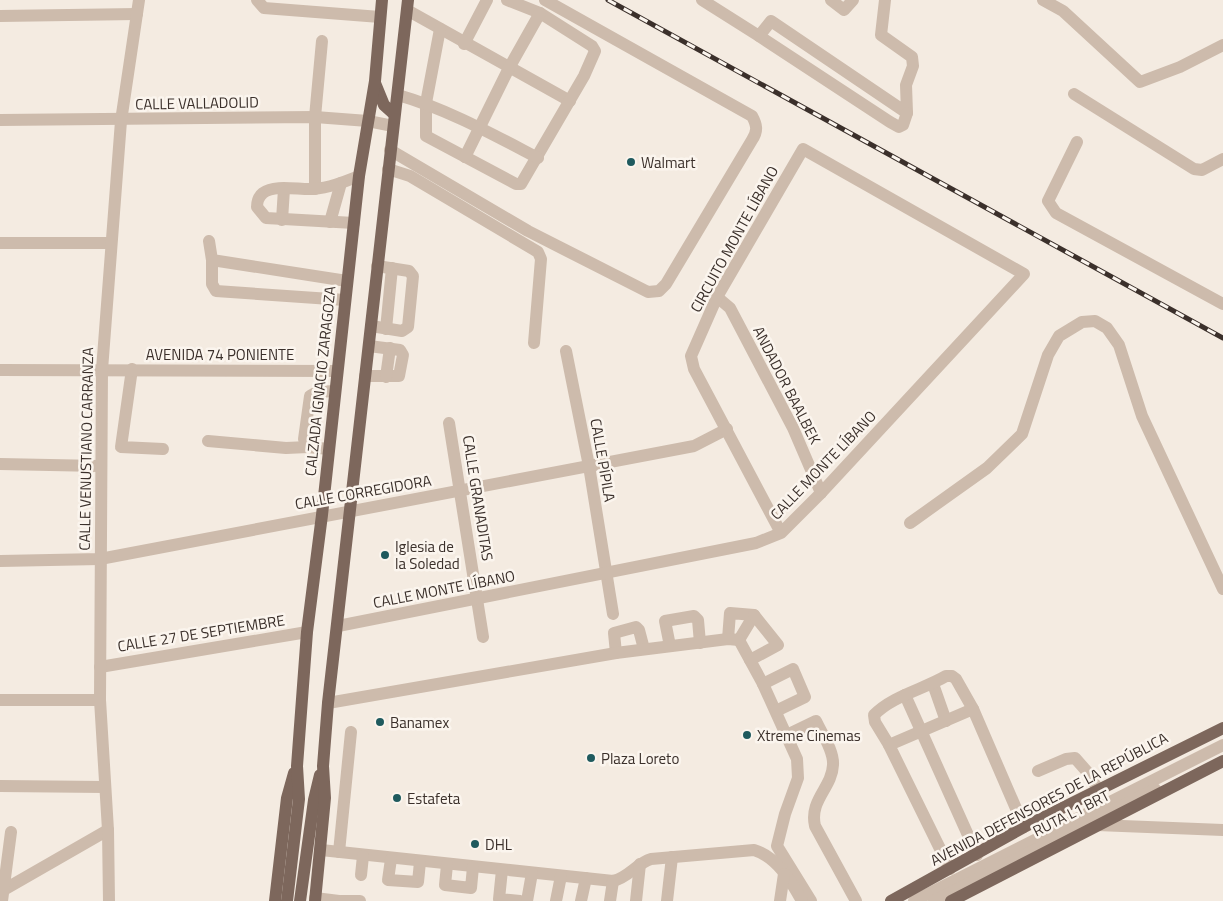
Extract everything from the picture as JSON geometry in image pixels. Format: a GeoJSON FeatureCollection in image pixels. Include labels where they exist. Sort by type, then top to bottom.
{"type":"FeatureCollection","features":[{"type":"Feature","properties":{"kind":"main road","name":"CALZADA IGNACIO ZARAGOZA"},"geometry":{"type":"LineString","coordinates":[[287,901],[299,799],[297,766],[307,632],[322,515],[359,176],[375,81],[382,0]]}},
{"type":"Feature","properties":{"kind":"main road"},"geometry":{"type":"LineString","coordinates":[[315,899],[326,798],[323,766],[328,703],[407,5]]}},
{"type":"Feature","properties":{"kind":"main road"},"geometry":{"type":"LineString","coordinates":[[375,81],[384,105],[394,120]]}},
{"type":"Feature","properties":{"kind":"main road","name":"AVENIDA DEFENSORES DE LA REPÚBLICA"},"geometry":{"type":"LineString","coordinates":[[891,901],[1024,827],[1223,728]]}},
{"type":"Feature","properties":{"kind":"main road"},"geometry":{"type":"LineString","coordinates":[[951,901],[1223,761]]}},
{"type":"Feature","properties":{"kind":"main road","name":"CALZADA IGNACIO ZARAGOZA"},"geometry":{"type":"LineString","coordinates":[[274,901],[287,798],[297,766]]}},
{"type":"Feature","properties":{"kind":"main road"},"geometry":{"type":"LineString","coordinates":[[300,901],[314,800],[323,766]]}},
{"type":"Feature","properties":{"kind":"street","name":"CALLE VENUSTIANO CARRANZA"},"geometry":{"type":"LineString","coordinates":[[109,901],[108,830],[100,700],[102,370],[110,243],[121,121],[138,0]]}},
{"type":"Feature","properties":{"kind":"street"},"geometry":{"type":"LineString","coordinates":[[257,0],[264,8],[380,16]]}},
{"type":"Feature","properties":{"kind":"street"},"geometry":{"type":"LineString","coordinates":[[464,44],[487,0]]}},
{"type":"Feature","properties":{"kind":"street"},"geometry":{"type":"LineString","coordinates":[[440,29],[426,103],[426,136],[519,185],[538,158],[584,76],[595,51],[592,46],[540,14],[507,0]]}},
{"type":"Feature","properties":{"kind":"street"},"geometry":{"type":"LineString","coordinates":[[390,150],[528,231],[648,292],[659,291],[666,284],[756,134],[756,124],[752,116],[545,0]]}},
{"type":"Feature","properties":{"kind":"street"},"geometry":{"type":"LineString","coordinates":[[702,0],[899,127],[903,125],[907,113],[906,86],[913,66],[912,58],[881,35],[885,0]]}},
{"type":"Feature","properties":{"kind":"street"},"geometry":{"type":"LineString","coordinates":[[831,0],[844,10],[853,0]]}},
{"type":"Feature","properties":{"kind":"street"},"geometry":{"type":"LineString","coordinates":[[1044,0],[1063,11],[1140,82],[1180,67],[1223,45]]}},
{"type":"Feature","properties":{"kind":"street"},"geometry":{"type":"LineString","coordinates":[[407,5],[464,44],[570,101]]}},
{"type":"Feature","properties":{"kind":"street"},"geometry":{"type":"LineString","coordinates":[[0,16],[137,14]]}},
{"type":"Feature","properties":{"kind":"street"},"geometry":{"type":"LineString","coordinates":[[465,157],[509,68],[540,14]]}},
{"type":"Feature","properties":{"kind":"street"},"geometry":{"type":"LineString","coordinates":[[759,36],[771,21],[907,113]]}},
{"type":"Feature","properties":{"kind":"street"},"geometry":{"type":"LineString","coordinates":[[315,189],[315,117],[322,41]]}},
{"type":"Feature","properties":{"kind":"street"},"geometry":{"type":"LineString","coordinates":[[1074,94],[1194,170],[1202,170],[1223,159]]}},
{"type":"Feature","properties":{"kind":"street"},"geometry":{"type":"LineString","coordinates":[[398,95],[426,103],[480,127],[538,158]]}},
{"type":"Feature","properties":{"kind":"street","name":"CALLE VALLADOLID"},"geometry":{"type":"LineString","coordinates":[[0,120],[121,121],[315,117],[368,121],[394,120]]}},
{"type":"Feature","properties":{"kind":"street"},"geometry":{"type":"LineString","coordinates":[[1077,142],[1048,200],[1056,213],[1223,304]]}},
{"type":"Feature","properties":{"kind":"street","name":"CIRCUITO MONTE LÍBANO"},"geometry":{"type":"LineString","coordinates":[[781,533],[691,362],[691,356],[718,297],[803,149]]}},
{"type":"Feature","properties":{"kind":"street","name":"CALLE MONTE LÍBANO"},"geometry":{"type":"LineString","coordinates":[[338,626],[477,600],[756,543],[781,533],[821,493],[1024,274],[803,149]]}},
{"type":"Feature","properties":{"kind":"street"},"geometry":{"type":"LineString","coordinates":[[388,169],[410,176],[538,252],[541,259],[534,343]]}},
{"type":"Feature","properties":{"kind":"street"},"geometry":{"type":"LineString","coordinates":[[354,223],[266,218],[257,207],[257,200],[262,194],[271,190],[315,189],[341,183],[359,176]]}},
{"type":"Feature","properties":{"kind":"street"},"geometry":{"type":"LineString","coordinates":[[330,222],[341,183]]}},
{"type":"Feature","properties":{"kind":"street"},"geometry":{"type":"LineString","coordinates":[[282,220],[284,190]]}},
{"type":"Feature","properties":{"kind":"street"},"geometry":{"type":"LineString","coordinates":[[209,241],[212,260],[212,284],[216,291],[345,300]]}},
{"type":"Feature","properties":{"kind":"street"},"geometry":{"type":"LineString","coordinates":[[0,243],[110,243]]}},
{"type":"Feature","properties":{"kind":"street"},"geometry":{"type":"LineString","coordinates":[[212,260],[347,281]]}},
{"type":"Feature","properties":{"kind":"street"},"geometry":{"type":"LineString","coordinates":[[371,326],[402,331],[408,327],[412,276],[409,272],[377,266]]}},
{"type":"Feature","properties":{"kind":"street"},"geometry":{"type":"LineString","coordinates":[[386,329],[392,268]]}},
{"type":"Feature","properties":{"kind":"street","name":"ANDADOR BAALBEK"},"geometry":{"type":"LineString","coordinates":[[718,297],[730,308],[793,428],[821,493]]}},
{"type":"Feature","properties":{"kind":"street"},"geometry":{"type":"LineString","coordinates":[[910,522],[987,468],[1022,434],[1048,355],[1059,336],[1082,322],[1095,321],[1107,328],[1119,345],[1142,416],[1223,589]]}},
{"type":"Feature","properties":{"kind":"street"},"geometry":{"type":"LineString","coordinates":[[365,376],[386,377],[390,348],[369,346]]}},
{"type":"Feature","properties":{"kind":"street","name":"CALLE PÍPILA"},"geometry":{"type":"LineString","coordinates":[[566,351],[589,466],[613,614]]}},
{"type":"Feature","properties":{"kind":"street"},"geometry":{"type":"LineString","coordinates":[[132,369],[121,448],[163,449]]}},
{"type":"Feature","properties":{"kind":"street","name":"AVENIDA 74 PONIENTE"},"geometry":{"type":"LineString","coordinates":[[0,370],[337,371]]}},
{"type":"Feature","properties":{"kind":"street"},"geometry":{"type":"LineString","coordinates":[[308,446],[304,439],[310,396],[317,392],[335,391]]}},
{"type":"Feature","properties":{"kind":"street","name":"CALLE GRANADITAS"},"geometry":{"type":"LineString","coordinates":[[449,423],[483,637]]}},
{"type":"Feature","properties":{"kind":"street","name":"CALLE CORREGIDORA"},"geometry":{"type":"LineString","coordinates":[[0,561],[100,559],[322,515],[461,491],[694,446],[727,429]]}},
{"type":"Feature","properties":{"kind":"street"},"geometry":{"type":"LineString","coordinates":[[208,441],[286,448],[308,446],[329,449]]}},
{"type":"Feature","properties":{"kind":"street"},"geometry":{"type":"LineString","coordinates":[[0,464],[100,466]]}},
{"type":"Feature","properties":{"kind":"street"},"geometry":{"type":"LineString","coordinates":[[750,660],[778,645],[754,615],[730,613],[733,640],[750,660],[763,684],[797,759],[799,772],[777,846],[811,901]]}},
{"type":"Feature","properties":{"kind":"street"},"geometry":{"type":"LineString","coordinates":[[328,703],[616,652],[733,640],[754,615]]}},
{"type":"Feature","properties":{"kind":"street"},"geometry":{"type":"LineString","coordinates":[[670,646],[666,621],[694,616],[698,620],[700,643]]}},
{"type":"Feature","properties":{"kind":"street"},"geometry":{"type":"LineString","coordinates":[[616,652],[614,633],[636,627],[638,628],[644,649]]}},
{"type":"Feature","properties":{"kind":"street","name":"CALLE 27 DE SEPTIEMBRE"},"geometry":{"type":"LineString","coordinates":[[100,666],[307,632]]}},
{"type":"Feature","properties":{"kind":"street"},"geometry":{"type":"LineString","coordinates":[[763,684],[793,669],[805,697],[776,711]]}},
{"type":"Feature","properties":{"kind":"street"},"geometry":{"type":"LineString","coordinates":[[950,869],[889,745],[875,722],[874,715],[879,710],[905,695],[933,684],[946,676],[952,676],[956,679],[973,709],[1024,827]]}},
{"type":"Feature","properties":{"kind":"street"},"geometry":{"type":"LineString","coordinates":[[933,684],[946,722]]}},
{"type":"Feature","properties":{"kind":"street"},"geometry":{"type":"LineString","coordinates":[[905,695],[976,855]]}},
{"type":"Feature","properties":{"kind":"street"},"geometry":{"type":"LineString","coordinates":[[0,700],[100,700]]}},
{"type":"Feature","properties":{"kind":"street"},"geometry":{"type":"LineString","coordinates":[[889,745],[973,709]]}},
{"type":"Feature","properties":{"kind":"street"},"geometry":{"type":"LineString","coordinates":[[787,735],[816,721],[830,752],[833,763],[831,773],[812,815],[815,826],[856,901]]}},
{"type":"Feature","properties":{"kind":"street"},"geometry":{"type":"LineString","coordinates":[[339,852],[351,732]]}},
{"type":"Feature","properties":{"kind":"street","name":"RUTA L1 BRT"},"geometry":{"type":"LineString","coordinates":[[914,901],[1223,745]]}},
{"type":"Feature","properties":{"kind":"street","name":"RUTA L1 BRT"},"geometry":{"type":"LineString","coordinates":[[934,901],[1223,755]]}},
{"type":"Feature","properties":{"kind":"street"},"geometry":{"type":"LineString","coordinates":[[1038,770],[1066,759],[1075,758],[1090,776],[1098,790]]}},
{"type":"Feature","properties":{"kind":"street"},"geometry":{"type":"LineString","coordinates":[[0,786],[105,787]]}},
{"type":"Feature","properties":{"kind":"street"},"geometry":{"type":"LineString","coordinates":[[1097,825],[1223,830]]}},
{"type":"Feature","properties":{"kind":"street"},"geometry":{"type":"LineString","coordinates":[[2,894],[108,830]]}},
{"type":"Feature","properties":{"kind":"street"},"geometry":{"type":"LineString","coordinates":[[2,894],[11,832]]}},
{"type":"Feature","properties":{"kind":"street"},"geometry":{"type":"LineString","coordinates":[[321,850],[391,859],[613,881],[623,878],[640,864],[651,859],[754,850],[763,853],[784,874],[802,901]]}},
{"type":"Feature","properties":{"kind":"street"},"geometry":{"type":"LineString","coordinates":[[361,874],[363,856]]}},
{"type":"Feature","properties":{"kind":"street"},"geometry":{"type":"LineString","coordinates":[[667,901],[672,857]]}},
{"type":"Feature","properties":{"kind":"street"},"geometry":{"type":"LineString","coordinates":[[391,859],[388,880],[418,882],[420,862]]}},
{"type":"Feature","properties":{"kind":"street"},"geometry":{"type":"LineString","coordinates":[[447,864],[445,885],[471,888],[473,867]]}},
{"type":"Feature","properties":{"kind":"street"},"geometry":{"type":"LineString","coordinates":[[636,901],[640,864]]}},
{"type":"Feature","properties":{"kind":"street"},"geometry":{"type":"LineString","coordinates":[[502,870],[499,899],[520,901]]}},
{"type":"Feature","properties":{"kind":"street"},"geometry":{"type":"LineString","coordinates":[[528,901],[532,873]]}},
{"type":"Feature","properties":{"kind":"street"},"geometry":{"type":"LineString","coordinates":[[780,901],[784,874]]}},
{"type":"Feature","properties":{"kind":"street"},"geometry":{"type":"LineString","coordinates":[[556,901],[561,876]]}},
{"type":"Feature","properties":{"kind":"street"},"geometry":{"type":"LineString","coordinates":[[581,901],[586,878]]}},
{"type":"Feature","properties":{"kind":"street"},"geometry":{"type":"LineString","coordinates":[[610,901],[613,881]]}},
{"type":"Feature","properties":{"kind":"street"},"geometry":{"type":"LineString","coordinates":[[315,899],[360,901]]}},
{"type":"Feature","properties":{"kind":"railway"},"geometry":{"type":"LineString","coordinates":[[608,0],[1223,338]]}},
{"type":"Feature","properties":{"kind":"place","name":"Walmart"},"geometry":{"type":"Point","coordinates":[631,162]}},
{"type":"Feature","properties":{"kind":"place","name":"Iglesia de la Soledad"},"geometry":{"type":"Point","coordinates":[385,555]}},
{"type":"Feature","properties":{"kind":"place","name":"Banamex"},"geometry":{"type":"Point","coordinates":[380,722]}},
{"type":"Feature","properties":{"kind":"place","name":"Xtreme Cinemas"},"geometry":{"type":"Point","coordinates":[747,735]}},
{"type":"Feature","properties":{"kind":"place","name":"Plaza Loreto"},"geometry":{"type":"Point","coordinates":[591,758]}},
{"type":"Feature","properties":{"kind":"place","name":"Estafeta"},"geometry":{"type":"Point","coordinates":[397,798]}},
{"type":"Feature","properties":{"kind":"place","name":"DHL"},"geometry":{"type":"Point","coordinates":[475,844]}}]}
